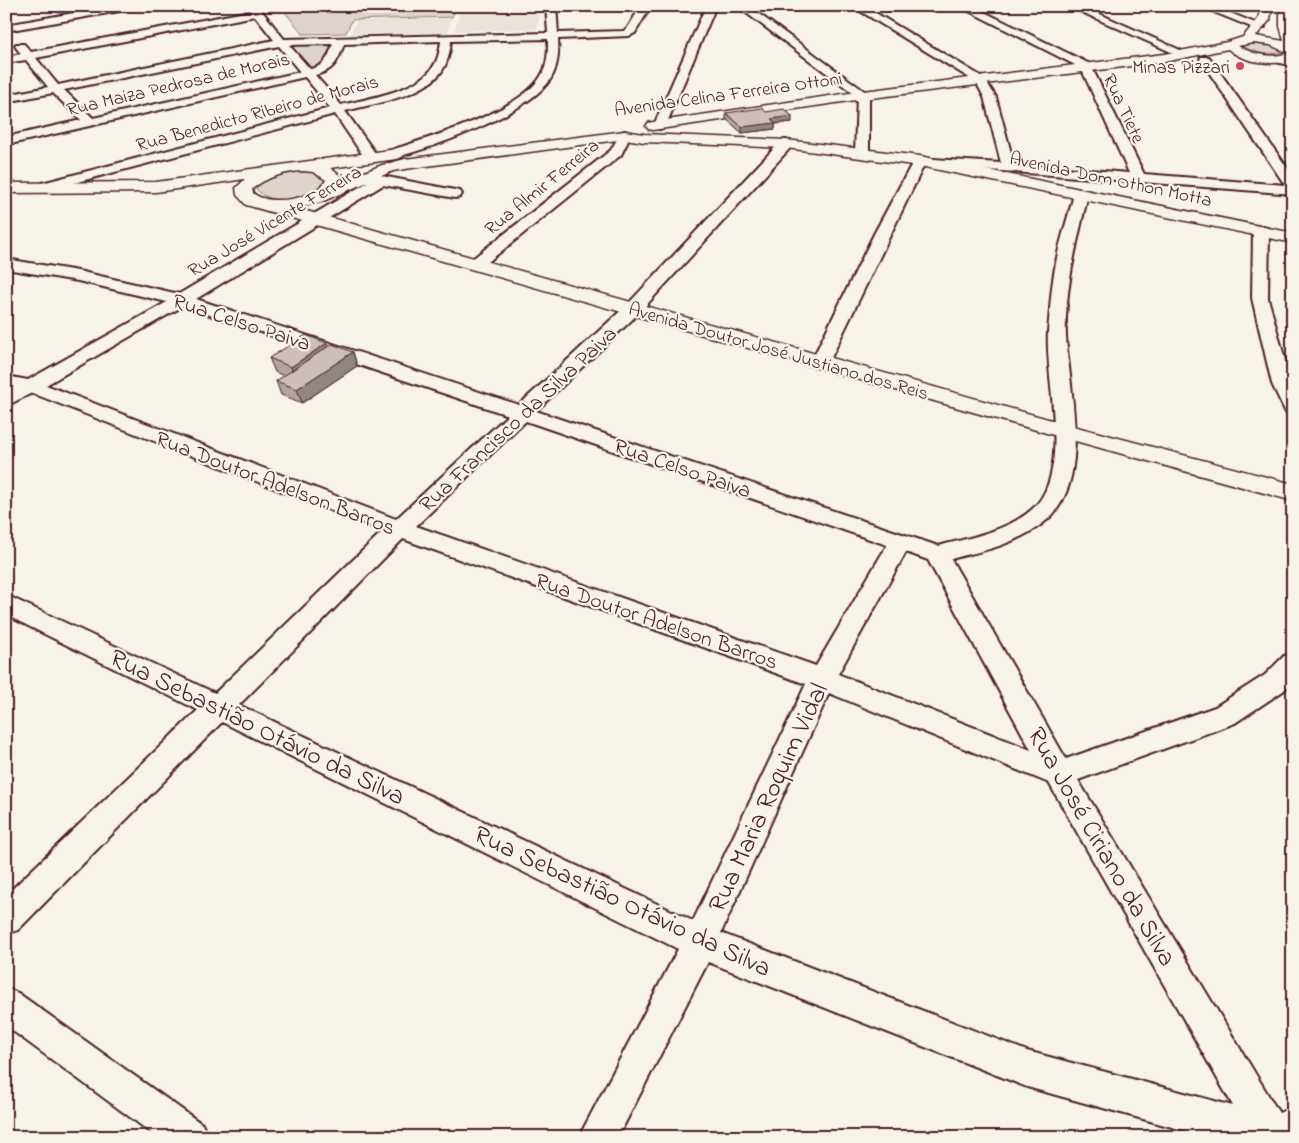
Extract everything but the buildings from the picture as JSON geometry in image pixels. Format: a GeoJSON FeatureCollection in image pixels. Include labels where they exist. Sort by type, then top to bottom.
{"type":"FeatureCollection","features":[{"type":"Feature","properties":{"kind":"main road"},"geometry":{"type":"LineString","coordinates":[[1247,40],[1264,20],[1268,6]]}},
{"type":"Feature","properties":{"kind":"main road"},"geometry":{"type":"LineString","coordinates":[[1285,6],[1286,26],[1292,52]]}},
{"type":"Feature","properties":{"kind":"main road","name":"Avenida Celina Ferreira Ottoni"},"geometry":{"type":"LineString","coordinates":[[296,167],[393,154],[620,132],[863,95],[1086,66],[1164,58],[1247,40],[1272,43],[1292,52]]}},
{"type":"Feature","properties":{"kind":"main road","name":"Avenida Celina Ferreira Ottoni"},"geometry":{"type":"LineString","coordinates":[[1230,45],[1234,50],[1260,58]]}},
{"type":"Feature","properties":{"kind":"main road","name":"Avenida Celina Ferreira Ottoni"},"geometry":{"type":"LineString","coordinates":[[1164,58],[1276,59],[1292,52]]}},
{"type":"Feature","properties":{"kind":"main road"},"geometry":{"type":"LineString","coordinates":[[280,169],[251,180],[244,188],[245,195],[259,202],[284,204],[303,202],[388,168],[422,160],[620,132]]}},
{"type":"Feature","properties":{"kind":"main road","name":"Avenida Dom Othon Motta"},"geometry":{"type":"LineString","coordinates":[[620,132],[644,138],[786,144],[920,161],[1293,238]]}},
{"type":"Feature","properties":{"kind":"main road"},"geometry":{"type":"LineString","coordinates":[[156,187],[296,167],[329,172],[335,179],[332,188],[319,196]]}},
{"type":"Feature","properties":{"kind":"main road"},"geometry":{"type":"LineString","coordinates":[[6,188],[47,186],[156,187],[211,194]]}},
{"type":"Feature","properties":{"kind":"main road","name":"Avenida Doutor José Justiano dos Reis"},"geometry":{"type":"LineString","coordinates":[[228,196],[259,202],[320,219],[1065,431],[1293,493]]}},
{"type":"Feature","properties":{"kind":"street"},"geometry":{"type":"LineString","coordinates":[[90,122],[56,88],[6,29],[131,6]]}},
{"type":"Feature","properties":{"kind":"street"},"geometry":{"type":"LineString","coordinates":[[393,154],[466,127],[502,111],[534,91],[546,79],[552,63],[552,6]]}},
{"type":"Feature","properties":{"kind":"street"},"geometry":{"type":"LineString","coordinates":[[6,99],[281,42],[629,33],[646,6]]}},
{"type":"Feature","properties":{"kind":"street"},"geometry":{"type":"LineString","coordinates":[[660,125],[711,6]]}},
{"type":"Feature","properties":{"kind":"street"},"geometry":{"type":"LineString","coordinates":[[742,6],[863,95],[862,153]]}},
{"type":"Feature","properties":{"kind":"street"},"geometry":{"type":"LineString","coordinates":[[857,6],[980,80],[990,97],[1009,169]]}},
{"type":"Feature","properties":{"kind":"street","name":"Rua Tiete"},"geometry":{"type":"LineString","coordinates":[[964,6],[1086,66],[1138,178]]}},
{"type":"Feature","properties":{"kind":"street"},"geometry":{"type":"LineString","coordinates":[[1073,6],[1184,54]]}},
{"type":"Feature","properties":{"kind":"street"},"geometry":{"type":"LineString","coordinates":[[1204,6],[1260,26]]}},
{"type":"Feature","properties":{"kind":"street"},"geometry":{"type":"LineString","coordinates":[[6,60],[255,10],[338,110],[371,157]]}},
{"type":"Feature","properties":{"kind":"street","name":"Rua Benedicto Ribeiro de Morais"},"geometry":{"type":"LineString","coordinates":[[47,186],[394,95],[421,83],[437,71],[444,57],[447,37]]}},
{"type":"Feature","properties":{"kind":"street","name":"Rua Maiza Pedrosa de Morais"},"geometry":{"type":"LineString","coordinates":[[6,141],[308,74],[329,66],[340,40]]}},
{"type":"Feature","properties":{"kind":"street"},"geometry":{"type":"LineString","coordinates":[[1205,59],[1293,186]]}},
{"type":"Feature","properties":{"kind":"street"},"geometry":{"type":"LineString","coordinates":[[1276,59],[1293,62]]}},
{"type":"Feature","properties":{"kind":"street","name":"Rua Almir Ferreira"},"geometry":{"type":"LineString","coordinates":[[476,263],[616,152],[620,132]]}},
{"type":"Feature","properties":{"kind":"street","name":"Rua Francisco da Silva Paiva"},"geometry":{"type":"LineString","coordinates":[[6,918],[399,530],[634,308],[786,144]]}},
{"type":"Feature","properties":{"kind":"street"},"geometry":{"type":"LineString","coordinates":[[820,362],[882,234],[920,161],[1293,190]]}},
{"type":"Feature","properties":{"kind":"street"},"geometry":{"type":"LineString","coordinates":[[365,177],[455,194]]}},
{"type":"Feature","properties":{"kind":"street","name":"Rua José Vicente Ferreira"},"geometry":{"type":"LineString","coordinates":[[6,400],[182,300],[320,219],[382,180]]}},
{"type":"Feature","properties":{"kind":"street"},"geometry":{"type":"LineString","coordinates":[[937,554],[994,539],[1027,523],[1046,508],[1061,479],[1065,431],[1057,334],[1063,267],[1081,194]]}},
{"type":"Feature","properties":{"kind":"street"},"geometry":{"type":"LineString","coordinates":[[1261,231],[1260,298],[1281,384],[1293,409]]}},
{"type":"Feature","properties":{"kind":"street","name":"Rua Celso Paiva"},"geometry":{"type":"LineString","coordinates":[[6,264],[78,276],[182,300],[522,412],[937,554]]}},
{"type":"Feature","properties":{"kind":"street","name":"Rua Doutor Adelson Barros"},"geometry":{"type":"LineString","coordinates":[[6,382],[30,386],[399,530],[822,678],[1060,774]]}},
{"type":"Feature","properties":{"kind":"street","name":"Rua Maria Roquim Vidal"},"geometry":{"type":"LineString","coordinates":[[598,1137],[700,942],[822,678],[901,541]]}},
{"type":"Feature","properties":{"kind":"street","name":"Rua José Ciriano da Silva"},"geometry":{"type":"LineString","coordinates":[[937,554],[1060,774],[1278,1133]]}},
{"type":"Feature","properties":{"kind":"street","name":"Rua Sebastião Otávio da Silva"},"geometry":{"type":"LineString","coordinates":[[6,604],[700,942],[1027,1069],[1278,1133]]}},
{"type":"Feature","properties":{"kind":"street"},"geometry":{"type":"LineString","coordinates":[[1060,774],[1225,715],[1274,683],[1293,663]]}},
{"type":"Feature","properties":{"kind":"street"},"geometry":{"type":"LineString","coordinates":[[6,1006],[189,1137]]}},
{"type":"Feature","properties":{"kind":"shaded area"},"geometry":{"type":"Polygon","coordinates":[[[280,6],[481,6],[480,10],[455,11],[452,17],[352,20],[346,33],[303,34],[280,6]]]}},
{"type":"Feature","properties":{"kind":"shaded area"},"geometry":{"type":"Polygon","coordinates":[[[540,11],[537,29],[454,31],[460,13],[540,11]]]}},
{"type":"Feature","properties":{"kind":"shaded area"},"geometry":{"type":"Polygon","coordinates":[[[452,18],[448,33],[350,35],[356,21],[452,18]]]}},
{"type":"Feature","properties":{"kind":"shaded area"},"geometry":{"type":"Polygon","coordinates":[[[1258,39],[1288,52],[1264,54],[1239,46],[1258,39]]]}},
{"type":"Feature","properties":{"kind":"shaded area"},"geometry":{"type":"Polygon","coordinates":[[[336,41],[325,63],[308,72],[285,43],[336,41]]]}},
{"type":"Feature","properties":{"kind":"shaded area"},"geometry":{"type":"Polygon","coordinates":[[[316,170],[328,179],[326,185],[298,197],[279,200],[270,198],[254,187],[276,172],[316,170]]]}},
{"type":"Feature","properties":{"kind":"place","name":"Minas Pizzari"},"geometry":{"type":"Point","coordinates":[1240,66]}}]}
